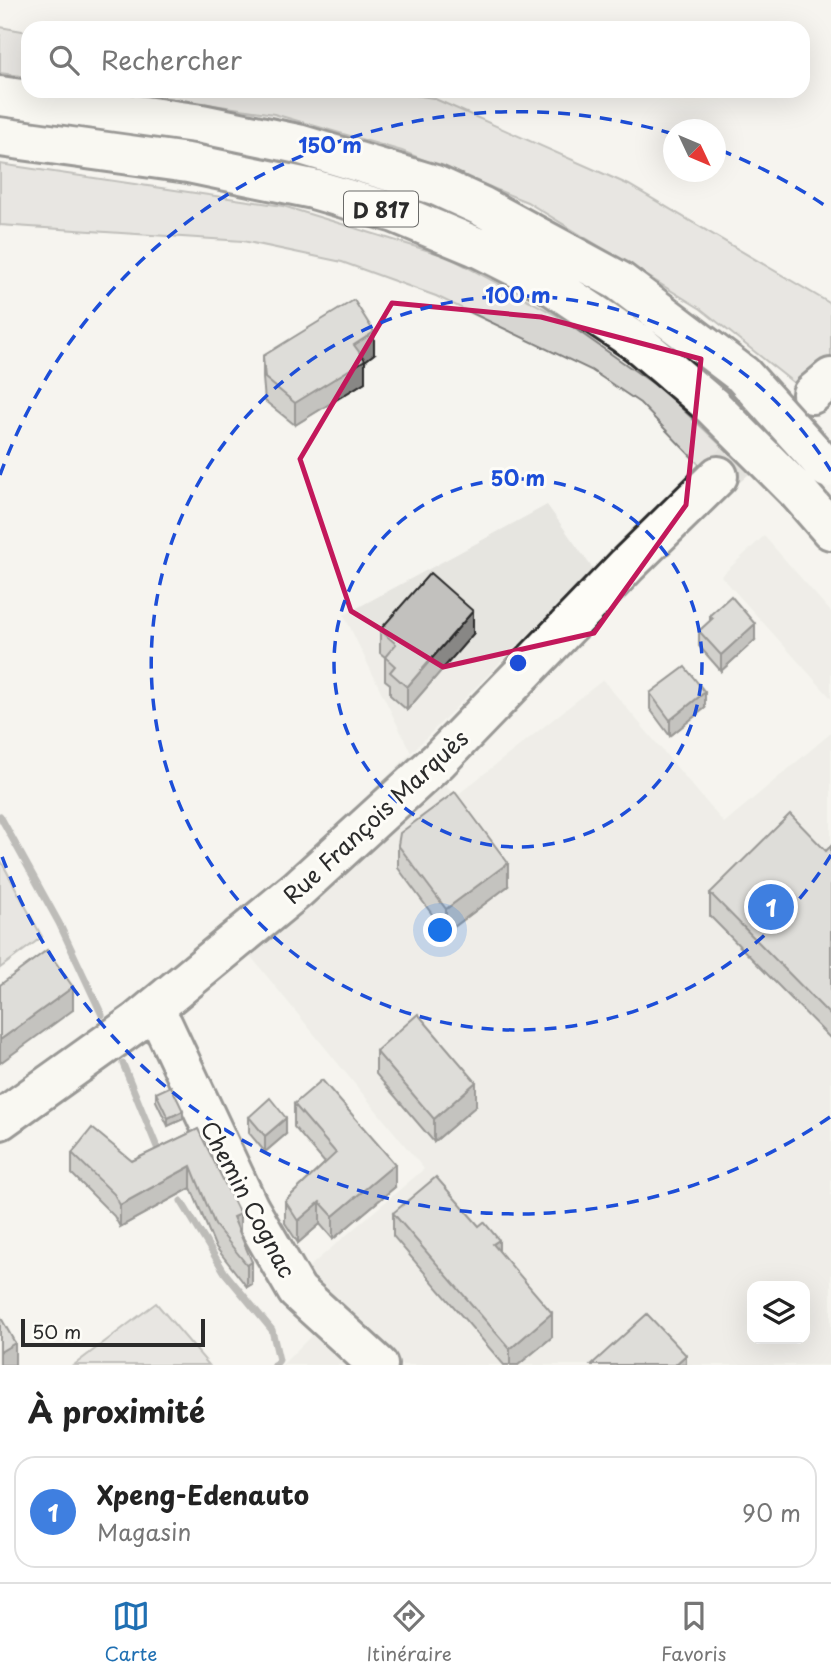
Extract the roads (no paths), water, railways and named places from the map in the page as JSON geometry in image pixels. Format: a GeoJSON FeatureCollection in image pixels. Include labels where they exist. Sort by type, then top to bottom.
{"type":"FeatureCollection","features":[{"type":"Feature","properties":{"kind":"main road","name":"D 817"},"geometry":{"type":"LineString","coordinates":[[0,96],[202,124],[271,138],[336,154],[435,185],[481,206],[618,281],[743,375],[829,470]]}},
{"type":"Feature","properties":{"kind":"main road","name":"D 817"},"geometry":{"type":"LineString","coordinates":[[0,137],[188,163],[313,189],[395,213],[477,247],[548,283],[638,343],[712,406],[799,493],[831,530]]}},
{"type":"Feature","properties":{"kind":"main road","name":"Rue François Marquès"},"geometry":{"type":"LineString","coordinates":[[0,1121],[153,1009],[298,888],[438,761],[627,565],[718,476]]}},
{"type":"Feature","properties":{"kind":"main road","name":"Chemin Cognac"},"geometry":{"type":"LineString","coordinates":[[153,1009],[249,1208],[298,1291],[378,1365]]}},
{"type":"Feature","properties":{"kind":"waterway"},"geometry":{"type":"LineString","coordinates":[[0,816],[59,923],[102,1015]]}},
{"type":"Feature","properties":{"kind":"waterway"},"geometry":{"type":"LineString","coordinates":[[123,1064],[161,1157]]}},
{"type":"Feature","properties":{"kind":"waterway"},"geometry":{"type":"LineString","coordinates":[[181,1201],[225,1273],[272,1330],[279,1360],[275,1365]]}},
{"type":"Feature","properties":{"kind":"tunnel"},"geometry":{"type":"LineString","coordinates":[[718,476],[807,398]]}},
{"type":"Feature","properties":{"kind":"place","name":"Xpeng-Edenauto"},"geometry":{"type":"Point","coordinates":[771,907]}}]}
